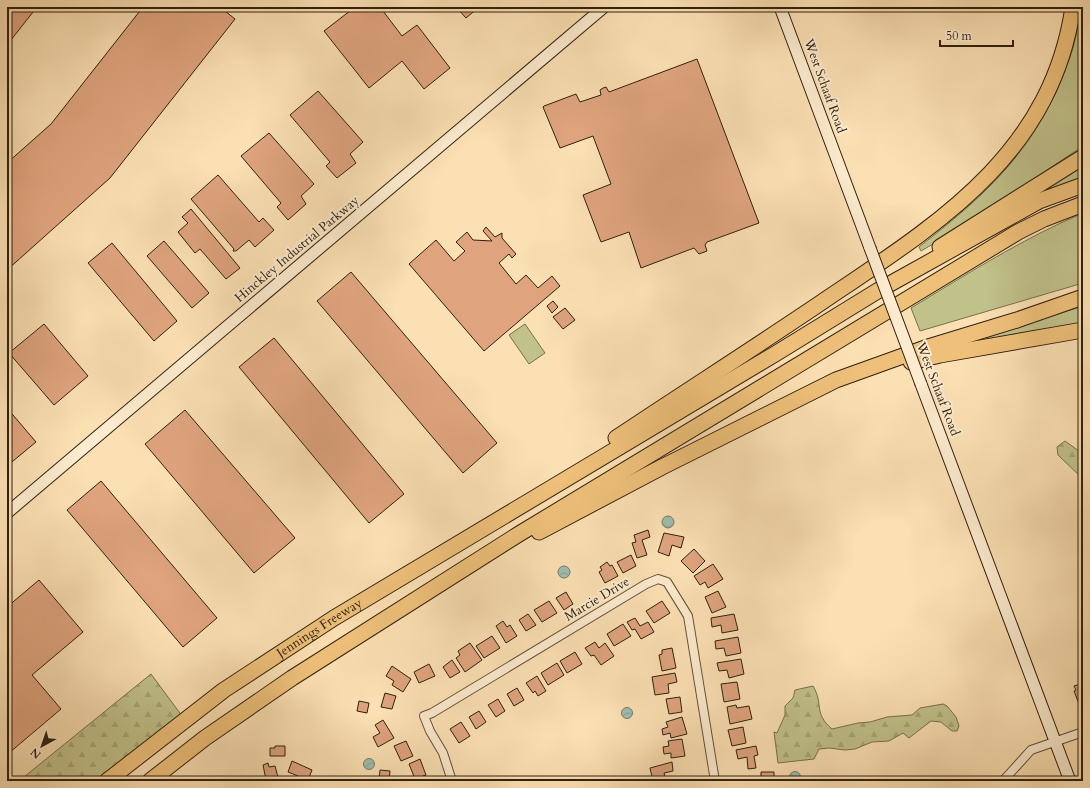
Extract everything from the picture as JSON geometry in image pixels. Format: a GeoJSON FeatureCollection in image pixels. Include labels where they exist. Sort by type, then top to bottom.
{"type":"FeatureCollection","features":[{"type":"Feature","properties":{"kind":"highway"},"geometry":{"type":"LineString","coordinates":[[543,492],[590,455],[768,338],[913,239],[956,206],[983,182],[1009,154],[1030,125],[1044,99],[1062,52],[1073,7]]}},
{"type":"Feature","properties":{"kind":"highway"},"geometry":{"type":"LineString","coordinates":[[879,290],[957,235],[1083,157]]}},
{"type":"Feature","properties":{"kind":"highway"},"geometry":{"type":"LineString","coordinates":[[543,492],[762,362],[879,290],[1039,201],[1083,186]]}},
{"type":"Feature","properties":{"kind":"highway"},"geometry":{"type":"LineString","coordinates":[[150,781],[205,738],[286,682],[526,530],[1012,236],[1044,219],[1083,204]]}},
{"type":"Feature","properties":{"kind":"highway"},"geometry":{"type":"LineString","coordinates":[[450,578],[662,467],[831,382],[884,362],[1083,297]]}},
{"type":"Feature","properties":{"kind":"highway"},"geometry":{"type":"LineString","coordinates":[[776,410],[894,366],[940,355],[1083,330]]}},
{"type":"Feature","properties":{"kind":"highway","name":"Jennings Freeway"},"geometry":{"type":"LineString","coordinates":[[107,781],[224,690],[264,663],[543,492]]}},
{"type":"Feature","properties":{"kind":"street","name":"Hinckley Industrial Parkway"},"geometry":{"type":"LineString","coordinates":[[7,513],[604,7]]}},
{"type":"Feature","properties":{"kind":"street","name":"West Schaaf Road"},"geometry":{"type":"LineString","coordinates":[[780,7],[1070,781]]}},
{"type":"Feature","properties":{"kind":"street","name":"Marcie Drive"},"geometry":{"type":"LineString","coordinates":[[452,781],[443,753],[430,731],[424,716],[432,713],[646,584],[658,579],[663,580],[671,586],[688,616],[715,781]]}},
{"type":"Feature","properties":{"kind":"street"},"geometry":{"type":"LineString","coordinates":[[1003,781],[1031,750],[1083,732]]}},
{"type":"Feature","properties":{"kind":"green space"},"geometry":{"type":"Polygon","coordinates":[[[1081,7],[1083,7],[1083,146],[957,230],[921,251],[919,247],[945,227],[990,186],[1028,141],[1044,116],[1058,88],[1074,45],[1081,7]]]}},
{"type":"Feature","properties":{"kind":"green space"},"geometry":{"type":"Polygon","coordinates":[[[1083,163],[1083,179],[1052,191],[1049,184],[1083,163]]]}},
{"type":"Feature","properties":{"kind":"green space"},"geometry":{"type":"Polygon","coordinates":[[[1083,213],[1083,283],[920,331],[911,308],[1038,234],[1083,213]]]}},
{"type":"Feature","properties":{"kind":"green space"},"geometry":{"type":"Polygon","coordinates":[[[1083,306],[1083,326],[989,341],[987,336],[1083,306]]]}},
{"type":"Feature","properties":{"kind":"green space"},"geometry":{"type":"Polygon","coordinates":[[[525,324],[545,353],[529,364],[509,335],[525,324]]]}},
{"type":"Feature","properties":{"kind":"green space"},"geometry":{"type":"Polygon","coordinates":[[[1065,441],[1083,454],[1083,479],[1058,455],[1057,447],[1065,441]]]}},
{"type":"Feature","properties":{"kind":"green space"},"geometry":{"type":"Polygon","coordinates":[[[151,674],[185,720],[107,781],[19,781],[151,674]]]}},
{"type":"Feature","properties":{"kind":"green space"},"geometry":{"type":"Polygon","coordinates":[[[813,686],[823,718],[832,729],[870,722],[887,717],[912,715],[920,708],[943,704],[947,706],[956,717],[959,726],[957,731],[952,731],[941,722],[931,721],[909,738],[903,733],[889,741],[872,742],[855,749],[819,749],[814,759],[778,763],[774,732],[777,733],[785,715],[785,706],[793,698],[795,690],[813,686]]]}},
{"type":"Feature","properties":{"kind":"water"},"geometry":{"type":"Polygon","coordinates":[[[666,516],[670,516],[674,522],[670,528],[666,528],[662,524],[662,520],[666,516]]]}},
{"type":"Feature","properties":{"kind":"water"},"geometry":{"type":"Polygon","coordinates":[[[564,566],[568,568],[570,572],[568,576],[564,578],[560,576],[558,572],[560,568],[564,566]]]}},
{"type":"Feature","properties":{"kind":"water"},"geometry":{"type":"Polygon","coordinates":[[[627,707],[631,709],[633,713],[631,717],[627,719],[623,717],[621,713],[623,709],[627,707]]]}},
{"type":"Feature","properties":{"kind":"water"},"geometry":{"type":"Polygon","coordinates":[[[367,759],[371,759],[373,760],[373,768],[367,769],[364,766],[364,762],[367,759]]]}},
{"type":"Feature","properties":{"kind":"water"},"geometry":{"type":"Polygon","coordinates":[[[793,772],[797,772],[799,773],[799,781],[793,782],[790,779],[790,775],[793,772]]]}},
{"type":"Feature","properties":{"kind":"building"},"geometry":{"type":"Polygon","coordinates":[[[7,7],[37,7],[7,45],[7,7]]]}},
{"type":"Feature","properties":{"kind":"building"},"geometry":{"type":"Polygon","coordinates":[[[143,7],[220,7],[235,19],[110,178],[7,270],[7,163],[51,124],[143,7]]]}},
{"type":"Feature","properties":{"kind":"building"},"geometry":{"type":"Polygon","coordinates":[[[355,7],[380,7],[402,36],[417,25],[450,68],[424,89],[402,61],[369,88],[324,31],[355,7]]]}},
{"type":"Feature","properties":{"kind":"building"},"geometry":{"type":"Polygon","coordinates":[[[456,7],[479,7],[466,18],[456,7]]]}},
{"type":"Feature","properties":{"kind":"building"},"geometry":{"type":"Polygon","coordinates":[[[697,59],[759,223],[707,242],[705,245],[707,251],[699,254],[694,248],[641,268],[629,232],[601,242],[583,195],[611,184],[593,136],[560,148],[543,107],[576,94],[580,102],[601,95],[600,90],[603,88],[606,87],[609,92],[697,59]]]}},
{"type":"Feature","properties":{"kind":"building"},"geometry":{"type":"Polygon","coordinates":[[[318,91],[363,142],[350,154],[356,163],[337,178],[326,166],[330,162],[290,115],[318,91]]]}},
{"type":"Feature","properties":{"kind":"building"},"geometry":{"type":"Polygon","coordinates":[[[269,133],[314,184],[301,196],[306,204],[288,220],[277,207],[281,203],[241,156],[269,133]]]}},
{"type":"Feature","properties":{"kind":"building"},"geometry":{"type":"Polygon","coordinates":[[[218,175],[259,222],[263,218],[274,230],[255,247],[249,240],[236,251],[233,251],[234,249],[191,199],[218,175]]]}},
{"type":"Feature","properties":{"kind":"building"},"geometry":{"type":"Polygon","coordinates":[[[191,209],[240,268],[226,279],[200,249],[195,253],[178,232],[188,223],[182,217],[191,209]]]}},
{"type":"Feature","properties":{"kind":"building"},"geometry":{"type":"Polygon","coordinates":[[[486,227],[495,237],[502,233],[502,238],[516,254],[512,258],[509,254],[499,263],[516,284],[526,275],[538,288],[552,276],[560,286],[484,351],[409,264],[436,240],[454,261],[465,251],[456,242],[467,232],[473,240],[492,241],[483,231],[486,227]]]}},
{"type":"Feature","properties":{"kind":"building"},"geometry":{"type":"Polygon","coordinates":[[[164,241],[209,293],[192,308],[147,256],[164,241]]]}},
{"type":"Feature","properties":{"kind":"building"},"geometry":{"type":"Polygon","coordinates":[[[112,243],[177,321],[154,341],[88,263],[112,243]]]}},
{"type":"Feature","properties":{"kind":"building"},"geometry":{"type":"Polygon","coordinates":[[[351,272],[497,443],[463,473],[317,301],[351,272]]]}},
{"type":"Feature","properties":{"kind":"building"},"geometry":{"type":"Polygon","coordinates":[[[553,301],[558,307],[552,313],[547,306],[553,301]]]}},
{"type":"Feature","properties":{"kind":"building"},"geometry":{"type":"Polygon","coordinates":[[[565,308],[575,320],[563,329],[553,317],[565,308]]]}},
{"type":"Feature","properties":{"kind":"building"},"geometry":{"type":"Polygon","coordinates":[[[44,324],[88,376],[54,405],[9,353],[44,324]]]}},
{"type":"Feature","properties":{"kind":"building"},"geometry":{"type":"Polygon","coordinates":[[[274,338],[404,494],[369,523],[239,367],[274,338]]]}},
{"type":"Feature","properties":{"kind":"building"},"geometry":{"type":"Polygon","coordinates":[[[7,408],[36,442],[7,466],[7,408]]]}},
{"type":"Feature","properties":{"kind":"building"},"geometry":{"type":"Polygon","coordinates":[[[185,410],[295,538],[254,573],[145,444],[185,410]]]}},
{"type":"Feature","properties":{"kind":"building"},"geometry":{"type":"Polygon","coordinates":[[[101,481],[217,618],[183,647],[67,510],[101,481]]]}},
{"type":"Feature","properties":{"kind":"building"},"geometry":{"type":"Polygon","coordinates":[[[648,530],[650,537],[642,540],[647,555],[637,558],[632,543],[636,542],[634,535],[648,530]]]}},
{"type":"Feature","properties":{"kind":"building"},"geometry":{"type":"Polygon","coordinates":[[[664,533],[684,537],[681,548],[672,545],[669,556],[658,552],[664,533]]]}},
{"type":"Feature","properties":{"kind":"building"},"geometry":{"type":"Polygon","coordinates":[[[694,549],[705,561],[693,573],[681,561],[694,549]]]}},
{"type":"Feature","properties":{"kind":"building"},"geometry":{"type":"Polygon","coordinates":[[[631,555],[636,566],[623,573],[617,562],[631,555]]]}},
{"type":"Feature","properties":{"kind":"building"},"geometry":{"type":"Polygon","coordinates":[[[607,562],[610,566],[612,565],[618,576],[605,583],[599,572],[602,570],[600,567],[607,562]]]}},
{"type":"Feature","properties":{"kind":"building"},"geometry":{"type":"Polygon","coordinates":[[[713,564],[723,579],[708,588],[705,582],[700,585],[694,576],[713,564]]]}},
{"type":"Feature","properties":{"kind":"building"},"geometry":{"type":"Polygon","coordinates":[[[39,580],[83,632],[32,675],[61,709],[9,753],[7,750],[7,607],[39,580]]]}},
{"type":"Feature","properties":{"kind":"building"},"geometry":{"type":"Polygon","coordinates":[[[718,591],[726,607],[712,613],[705,597],[718,591]]]}},
{"type":"Feature","properties":{"kind":"building"},"geometry":{"type":"Polygon","coordinates":[[[566,592],[573,604],[564,610],[556,598],[566,592]]]}},
{"type":"Feature","properties":{"kind":"building"},"geometry":{"type":"Polygon","coordinates":[[[549,601],[557,613],[542,622],[534,610],[549,601]]]}},
{"type":"Feature","properties":{"kind":"building"},"geometry":{"type":"Polygon","coordinates":[[[662,601],[670,613],[654,623],[646,611],[662,601]]]}},
{"type":"Feature","properties":{"kind":"building"},"geometry":{"type":"Polygon","coordinates":[[[528,614],[536,625],[526,631],[519,620],[528,614]]]}},
{"type":"Feature","properties":{"kind":"building"},"geometry":{"type":"Polygon","coordinates":[[[734,614],[738,630],[722,633],[721,625],[712,627],[711,618],[734,614]]]}},
{"type":"Feature","properties":{"kind":"building"},"geometry":{"type":"Polygon","coordinates":[[[635,618],[640,626],[648,622],[654,632],[641,639],[635,629],[632,630],[627,622],[635,618]]]}},
{"type":"Feature","properties":{"kind":"building"},"geometry":{"type":"Polygon","coordinates":[[[503,621],[507,627],[510,625],[517,636],[506,643],[496,626],[503,621]]]}},
{"type":"Feature","properties":{"kind":"building"},"geometry":{"type":"Polygon","coordinates":[[[623,624],[631,636],[614,646],[607,634],[623,624]]]}},
{"type":"Feature","properties":{"kind":"building"},"geometry":{"type":"Polygon","coordinates":[[[492,636],[500,648],[484,658],[476,646],[492,636]]]}},
{"type":"Feature","properties":{"kind":"building"},"geometry":{"type":"Polygon","coordinates":[[[738,637],[741,653],[726,656],[724,648],[716,649],[715,641],[738,637]]]}},
{"type":"Feature","properties":{"kind":"building"},"geometry":{"type":"Polygon","coordinates":[[[595,642],[599,648],[605,643],[614,656],[601,665],[594,655],[591,656],[585,648],[595,642]]]}},
{"type":"Feature","properties":{"kind":"building"},"geometry":{"type":"Polygon","coordinates":[[[470,643],[482,660],[465,672],[456,658],[460,655],[458,651],[470,643]]]}},
{"type":"Feature","properties":{"kind":"building"},"geometry":{"type":"Polygon","coordinates":[[[672,648],[676,668],[662,671],[659,655],[662,654],[662,650],[672,648]]]}},
{"type":"Feature","properties":{"kind":"building"},"geometry":{"type":"Polygon","coordinates":[[[575,652],[582,664],[567,673],[560,661],[575,652]]]}},
{"type":"Feature","properties":{"kind":"building"},"geometry":{"type":"Polygon","coordinates":[[[741,659],[744,674],[729,678],[727,670],[719,671],[717,663],[741,659]]]}},
{"type":"Feature","properties":{"kind":"building"},"geometry":{"type":"Polygon","coordinates":[[[452,660],[460,672],[450,678],[443,667],[452,660]]]}},
{"type":"Feature","properties":{"kind":"building"},"geometry":{"type":"Polygon","coordinates":[[[557,663],[564,675],[548,685],[541,673],[557,663]]]}},
{"type":"Feature","properties":{"kind":"building"},"geometry":{"type":"Polygon","coordinates":[[[429,664],[435,676],[419,683],[414,672],[429,664]]]}},
{"type":"Feature","properties":{"kind":"building"},"geometry":{"type":"Polygon","coordinates":[[[392,666],[411,679],[403,692],[392,685],[394,681],[386,676],[392,666]]]}},
{"type":"Feature","properties":{"kind":"building"},"geometry":{"type":"Polygon","coordinates":[[[675,673],[677,682],[668,684],[669,693],[655,695],[652,677],[675,673]]]}},
{"type":"Feature","properties":{"kind":"building"},"geometry":{"type":"Polygon","coordinates":[[[537,676],[546,691],[538,696],[535,691],[533,693],[526,683],[537,676]]]}},
{"type":"Feature","properties":{"kind":"building"},"geometry":{"type":"Polygon","coordinates":[[[737,682],[740,699],[724,702],[721,684],[737,682]]]}},
{"type":"Feature","properties":{"kind":"building"},"geometry":{"type":"Polygon","coordinates":[[[1083,683],[1083,703],[1079,704],[1074,691],[1076,690],[1074,686],[1083,683]]]}},
{"type":"Feature","properties":{"kind":"building"},"geometry":{"type":"Polygon","coordinates":[[[517,688],[524,700],[514,706],[507,694],[517,688]]]}},
{"type":"Feature","properties":{"kind":"building"},"geometry":{"type":"Polygon","coordinates":[[[385,693],[396,696],[392,709],[381,707],[385,693]]]}},
{"type":"Feature","properties":{"kind":"building"},"geometry":{"type":"Polygon","coordinates":[[[680,697],[682,712],[669,714],[666,699],[680,697]]]}},
{"type":"Feature","properties":{"kind":"building"},"geometry":{"type":"Polygon","coordinates":[[[498,699],[505,711],[496,717],[488,705],[498,699]]]}},
{"type":"Feature","properties":{"kind":"building"},"geometry":{"type":"Polygon","coordinates":[[[359,701],[369,703],[367,713],[357,711],[359,701]]]}},
{"type":"Feature","properties":{"kind":"building"},"geometry":{"type":"Polygon","coordinates":[[[736,705],[737,708],[749,706],[752,719],[730,724],[727,707],[736,705]]]}},
{"type":"Feature","properties":{"kind":"building"},"geometry":{"type":"Polygon","coordinates":[[[479,711],[486,722],[476,729],[469,717],[479,711]]]}},
{"type":"Feature","properties":{"kind":"building"},"geometry":{"type":"Polygon","coordinates":[[[682,717],[687,734],[671,738],[670,733],[663,735],[662,729],[668,727],[666,722],[682,717]]]}},
{"type":"Feature","properties":{"kind":"building"},"geometry":{"type":"Polygon","coordinates":[[[383,720],[394,738],[378,747],[373,737],[380,733],[375,725],[383,720]]]}},
{"type":"Feature","properties":{"kind":"building"},"geometry":{"type":"Polygon","coordinates":[[[461,722],[470,736],[459,743],[450,729],[461,722]]]}},
{"type":"Feature","properties":{"kind":"building"},"geometry":{"type":"Polygon","coordinates":[[[743,727],[746,743],[732,746],[728,730],[743,727]]]}},
{"type":"Feature","properties":{"kind":"building"},"geometry":{"type":"Polygon","coordinates":[[[682,739],[685,756],[671,758],[671,753],[664,754],[663,747],[669,746],[668,741],[682,739]]]}},
{"type":"Feature","properties":{"kind":"building"},"geometry":{"type":"Polygon","coordinates":[[[406,741],[413,756],[401,761],[394,746],[406,741]]]}},
{"type":"Feature","properties":{"kind":"building"},"geometry":{"type":"Polygon","coordinates":[[[275,746],[285,746],[285,756],[270,756],[270,748],[275,748],[275,746]]]}},
{"type":"Feature","properties":{"kind":"building"},"geometry":{"type":"Polygon","coordinates":[[[756,746],[758,755],[754,756],[756,768],[748,769],[747,757],[738,759],[736,750],[756,746]]]}},
{"type":"Feature","properties":{"kind":"building"},"geometry":{"type":"Polygon","coordinates":[[[420,759],[426,775],[415,779],[409,764],[420,759]]]}},
{"type":"Feature","properties":{"kind":"building"},"geometry":{"type":"Polygon","coordinates":[[[292,761],[312,770],[308,780],[288,772],[292,761]]]}},
{"type":"Feature","properties":{"kind":"building"},"geometry":{"type":"Polygon","coordinates":[[[672,762],[673,771],[664,773],[666,781],[653,781],[650,768],[672,762]]]}},
{"type":"Feature","properties":{"kind":"building"},"geometry":{"type":"Polygon","coordinates":[[[268,763],[269,767],[275,766],[278,777],[266,780],[263,765],[268,763]]]}},
{"type":"Feature","properties":{"kind":"building"},"geometry":{"type":"Polygon","coordinates":[[[380,770],[390,771],[389,781],[379,781],[380,770]]]}},
{"type":"Feature","properties":{"kind":"building"},"geometry":{"type":"Polygon","coordinates":[[[761,772],[774,772],[774,781],[761,781],[761,772]]]}},
{"type":"Feature","properties":{"kind":"building"},"geometry":{"type":"Polygon","coordinates":[[[251,776],[258,781],[247,781],[251,776]]]}},
{"type":"Feature","properties":{"kind":"building"},"geometry":{"type":"Polygon","coordinates":[[[228,777],[236,781],[225,781],[228,777]]]}},
{"type":"Feature","properties":{"kind":"building"},"geometry":{"type":"Polygon","coordinates":[[[1044,777],[1046,781],[1034,781],[1044,777]]]}}]}
